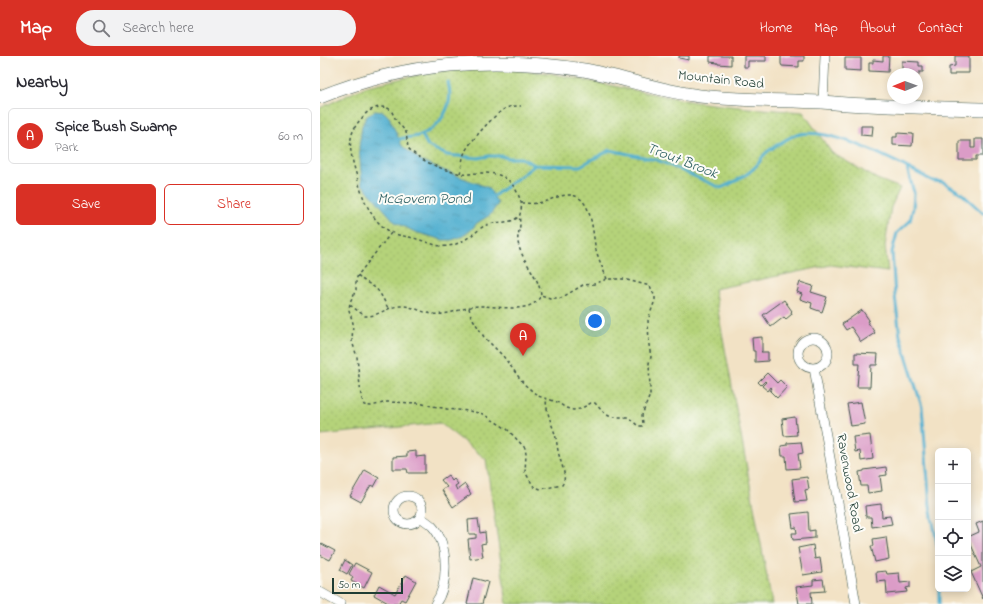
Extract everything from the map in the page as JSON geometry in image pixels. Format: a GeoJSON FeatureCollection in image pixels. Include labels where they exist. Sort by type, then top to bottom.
{"type":"FeatureCollection","features":[{"type":"Feature","properties":{"kind":"main road","name":"Mountain Road"},"geometry":{"type":"LineString","coordinates":[[320,97],[369,79],[398,71],[432,65],[485,60],[545,60],[666,90],[693,95],[874,106],[983,108]]}},
{"type":"Feature","properties":{"kind":"street"},"geometry":{"type":"LineString","coordinates":[[823,102],[824,56]]}},
{"type":"Feature","properties":{"kind":"street","name":"Ravenwood Road"},"geometry":{"type":"LineString","coordinates":[[814,368],[856,604]]}},
{"type":"Feature","properties":{"kind":"street"},"geometry":{"type":"LineString","coordinates":[[420,517],[433,527],[438,536],[444,556],[445,576],[440,596],[436,604]]}},
{"type":"Feature","properties":{"kind":"street"},"geometry":{"type":"LineString","coordinates":[[321,594],[341,604]]}},
{"type":"Feature","properties":{"kind":"path"},"geometry":{"type":"LineString","coordinates":[[460,173],[464,152],[468,146],[499,112],[514,106],[521,106]]}},
{"type":"Feature","properties":{"kind":"path"},"geometry":{"type":"LineString","coordinates":[[350,305],[366,316],[375,315],[388,308],[406,306],[436,314],[448,313],[479,306],[511,308],[528,306],[536,302],[541,295],[538,283],[519,248],[517,238],[520,226],[521,203],[509,180],[492,174],[466,174],[444,170],[425,161],[408,148],[406,142],[406,132],[396,120],[391,110],[381,107],[368,111],[354,126],[351,135],[350,150],[359,190],[372,214],[380,225],[391,232],[447,246],[468,239],[489,224],[494,222],[513,221],[520,215]]}},
{"type":"Feature","properties":{"kind":"path"},"geometry":{"type":"LineString","coordinates":[[521,203],[538,203],[556,197],[569,195],[576,195],[582,200],[586,206],[592,224],[599,259],[607,279]]}},
{"type":"Feature","properties":{"kind":"path"},"geometry":{"type":"LineString","coordinates":[[391,232],[358,275],[356,280],[356,290],[349,310],[353,323],[352,341],[357,357],[361,396],[364,404],[371,406],[387,402],[418,403],[447,409],[469,410],[484,414],[507,429],[525,448],[525,475],[532,486],[541,489],[562,485],[564,479],[556,440],[547,410],[546,398]]}},
{"type":"Feature","properties":{"kind":"path"},"geometry":{"type":"LineString","coordinates":[[358,275],[361,279],[371,284],[380,292],[388,308]]}},
{"type":"Feature","properties":{"kind":"path"},"geometry":{"type":"LineString","coordinates":[[469,308],[471,316],[484,337],[503,356],[524,384],[538,396],[576,410],[591,403],[595,403],[602,412],[611,417],[628,417],[640,427],[643,425],[642,412],[650,395],[649,363],[651,357],[648,320],[655,303],[655,297],[652,290],[648,285],[623,279],[607,279],[594,284],[583,285],[561,298],[550,298],[541,295]]}},
{"type":"Feature","properties":{"kind":"green space"},"geometry":{"type":"Polygon","coordinates":[[[455,69],[509,69],[548,73],[694,102],[803,112],[832,153],[877,179],[900,188],[891,207],[885,246],[888,272],[831,265],[714,289],[772,604],[507,604],[486,459],[440,423],[320,435],[320,108],[367,86],[455,69]]]}},
{"type":"Feature","properties":{"kind":"water","name":"McGovern Pond"},"geometry":{"type":"Polygon","coordinates":[[[375,111],[384,112],[389,117],[402,146],[420,160],[489,188],[498,204],[490,215],[477,223],[463,236],[452,240],[443,240],[415,232],[395,222],[362,184],[359,147],[362,126],[366,117],[375,111]]]}},
{"type":"Feature","properties":{"kind":"building"},"geometry":{"type":"Polygon","coordinates":[[[679,56],[689,56],[689,60],[679,58],[679,56]]]}},
{"type":"Feature","properties":{"kind":"building"},"geometry":{"type":"Polygon","coordinates":[[[710,56],[731,56],[731,65],[710,62],[710,56]]]}},
{"type":"Feature","properties":{"kind":"building"},"geometry":{"type":"Polygon","coordinates":[[[744,56],[766,56],[766,61],[748,61],[748,67],[744,67],[744,56]]]}},
{"type":"Feature","properties":{"kind":"building"},"geometry":{"type":"Polygon","coordinates":[[[781,56],[804,56],[804,61],[799,61],[799,67],[782,66],[781,56]]]}},
{"type":"Feature","properties":{"kind":"building"},"geometry":{"type":"Polygon","coordinates":[[[883,56],[889,56],[887,72],[869,71],[869,63],[873,63],[873,60],[883,61],[883,56]]]}},
{"type":"Feature","properties":{"kind":"building"},"geometry":{"type":"Polygon","coordinates":[[[955,56],[969,56],[969,73],[955,73],[955,75],[949,75],[949,67],[955,66],[955,56]]]}},
{"type":"Feature","properties":{"kind":"building"},"geometry":{"type":"Polygon","coordinates":[[[845,58],[861,58],[861,71],[845,70],[845,58]]]}},
{"type":"Feature","properties":{"kind":"building"},"geometry":{"type":"Polygon","coordinates":[[[902,61],[919,62],[919,66],[923,66],[923,68],[902,68],[902,61]]]}},
{"type":"Feature","properties":{"kind":"building"},"geometry":{"type":"Polygon","coordinates":[[[861,126],[873,126],[872,136],[861,135],[861,126]]]}},
{"type":"Feature","properties":{"kind":"building"},"geometry":{"type":"Polygon","coordinates":[[[897,133],[913,134],[912,146],[893,145],[893,137],[897,137],[897,133]]]}},
{"type":"Feature","properties":{"kind":"building"},"geometry":{"type":"Polygon","coordinates":[[[975,139],[983,139],[983,156],[976,156],[976,160],[959,160],[959,141],[971,141],[971,148],[975,148],[975,139]]]}},
{"type":"Feature","properties":{"kind":"building"},"geometry":{"type":"Polygon","coordinates":[[[800,282],[813,286],[811,292],[827,297],[822,312],[811,308],[812,303],[800,299],[802,294],[797,292],[800,282]]]}},
{"type":"Feature","properties":{"kind":"building"},"geometry":{"type":"Polygon","coordinates":[[[784,300],[792,311],[792,314],[786,319],[784,317],[771,327],[763,315],[784,300]]]}},
{"type":"Feature","properties":{"kind":"building"},"geometry":{"type":"Polygon","coordinates":[[[862,310],[875,333],[861,342],[851,327],[846,330],[842,324],[862,310]]]}},
{"type":"Feature","properties":{"kind":"building"},"geometry":{"type":"Polygon","coordinates":[[[762,337],[761,352],[768,352],[768,361],[755,362],[755,351],[753,351],[752,338],[762,337]]]}},
{"type":"Feature","properties":{"kind":"building"},"geometry":{"type":"Polygon","coordinates":[[[855,353],[878,354],[877,365],[871,365],[870,387],[857,387],[859,364],[855,364],[855,353]]]}},
{"type":"Feature","properties":{"kind":"building"},"geometry":{"type":"Polygon","coordinates":[[[767,373],[777,383],[780,380],[787,387],[777,398],[770,391],[772,388],[771,387],[768,391],[762,386],[766,382],[765,381],[761,385],[758,382],[767,373]]]}},
{"type":"Feature","properties":{"kind":"building"},"geometry":{"type":"Polygon","coordinates":[[[861,402],[865,424],[851,426],[847,404],[861,402]]]}},
{"type":"Feature","properties":{"kind":"building"},"geometry":{"type":"Polygon","coordinates":[[[795,417],[797,435],[784,436],[782,419],[795,417]]]}},
{"type":"Feature","properties":{"kind":"building"},"geometry":{"type":"Polygon","coordinates":[[[870,435],[873,459],[861,461],[860,451],[855,452],[853,437],[870,435]]]}},
{"type":"Feature","properties":{"kind":"building"},"geometry":{"type":"Polygon","coordinates":[[[801,442],[803,453],[798,454],[800,468],[787,469],[786,456],[782,456],[781,446],[787,445],[787,443],[801,442]]]}},
{"type":"Feature","properties":{"kind":"building"},"geometry":{"type":"Polygon","coordinates":[[[416,451],[416,457],[425,456],[425,473],[408,473],[407,469],[393,469],[393,457],[407,456],[407,452],[416,451]]]}},
{"type":"Feature","properties":{"kind":"building"},"geometry":{"type":"Polygon","coordinates":[[[886,467],[887,475],[880,476],[882,491],[868,493],[867,486],[861,486],[859,472],[886,467]]]}},
{"type":"Feature","properties":{"kind":"building"},"geometry":{"type":"Polygon","coordinates":[[[365,470],[379,478],[374,487],[371,485],[361,502],[350,496],[365,470]]]}},
{"type":"Feature","properties":{"kind":"building"},"geometry":{"type":"Polygon","coordinates":[[[448,475],[452,481],[454,479],[458,484],[455,486],[457,490],[465,484],[471,494],[453,507],[442,490],[447,487],[441,480],[448,475]]]}},
{"type":"Feature","properties":{"kind":"building"},"geometry":{"type":"Polygon","coordinates":[[[807,477],[809,489],[805,490],[807,501],[795,502],[792,479],[807,477]]]}},
{"type":"Feature","properties":{"kind":"building"},"geometry":{"type":"Polygon","coordinates":[[[881,504],[882,517],[890,516],[892,524],[872,527],[871,517],[866,517],[865,506],[881,504]]]}},
{"type":"Feature","properties":{"kind":"building"},"geometry":{"type":"Polygon","coordinates":[[[808,512],[809,531],[815,530],[815,538],[793,540],[792,533],[797,533],[796,527],[793,528],[791,514],[808,512]]]}},
{"type":"Feature","properties":{"kind":"building"},"geometry":{"type":"Polygon","coordinates":[[[478,519],[480,533],[485,532],[486,543],[481,544],[483,557],[470,559],[468,539],[476,538],[476,534],[469,534],[468,520],[478,519]]]}},
{"type":"Feature","properties":{"kind":"building"},"geometry":{"type":"Polygon","coordinates":[[[983,521],[983,599],[971,572],[981,567],[971,545],[971,536],[979,532],[976,524],[983,521]]]}},
{"type":"Feature","properties":{"kind":"building"},"geometry":{"type":"Polygon","coordinates":[[[886,537],[889,559],[875,562],[871,546],[874,546],[873,539],[886,537]]]}},
{"type":"Feature","properties":{"kind":"building"},"geometry":{"type":"Polygon","coordinates":[[[320,543],[335,551],[330,560],[320,555],[320,543]]]}},
{"type":"Feature","properties":{"kind":"building"},"geometry":{"type":"Polygon","coordinates":[[[813,545],[815,559],[820,558],[822,572],[803,575],[798,548],[813,545]]]}},
{"type":"Feature","properties":{"kind":"building"},"geometry":{"type":"Polygon","coordinates":[[[345,560],[352,565],[347,574],[340,570],[345,560]]]}},
{"type":"Feature","properties":{"kind":"building"},"geometry":{"type":"Polygon","coordinates":[[[355,563],[372,572],[364,588],[351,581],[353,577],[349,574],[355,563]]]}},
{"type":"Feature","properties":{"kind":"building"},"geometry":{"type":"Polygon","coordinates":[[[886,571],[887,574],[899,573],[900,583],[910,582],[910,587],[906,588],[907,592],[887,594],[886,581],[877,582],[876,572],[886,571]]]}},
{"type":"Feature","properties":{"kind":"building"},"geometry":{"type":"Polygon","coordinates":[[[406,575],[416,581],[405,601],[401,599],[398,604],[390,604],[374,595],[379,585],[395,594],[406,575]]]}},
{"type":"Feature","properties":{"kind":"building"},"geometry":{"type":"Polygon","coordinates":[[[473,578],[488,582],[482,604],[467,604],[473,578]]]}},
{"type":"Feature","properties":{"kind":"building"},"geometry":{"type":"Polygon","coordinates":[[[823,579],[825,591],[811,592],[812,604],[799,604],[796,587],[813,585],[813,580],[823,579]]]}},
{"type":"Feature","properties":{"kind":"waterway","name":"Trout Brook"},"geometry":{"type":"LineString","coordinates":[[397,140],[426,133],[439,122],[444,115],[449,99],[450,91],[448,82]]}},
{"type":"Feature","properties":{"kind":"waterway","name":"Trout Brook"},"geometry":{"type":"LineString","coordinates":[[491,198],[535,165],[580,166],[610,150],[657,160],[721,188],[745,176],[772,148],[789,138],[803,133],[821,134],[862,146],[933,181],[943,182],[961,193],[983,213]]}},
{"type":"Feature","properties":{"kind":"waterway"},"geometry":{"type":"LineString","coordinates":[[422,135],[428,146],[447,155],[478,158],[489,156],[521,158],[535,165]]}},
{"type":"Feature","properties":{"kind":"waterway"},"geometry":{"type":"LineString","coordinates":[[907,168],[914,193],[913,208],[910,221],[897,233],[892,252],[895,296],[900,336],[922,407],[930,506],[935,533]]}},
{"type":"Feature","properties":{"kind":"waterway"},"geometry":{"type":"LineString","coordinates":[[939,592],[939,604]]}},
{"type":"Feature","properties":{"kind":"place","name":"Spice Bush Swamp"},"geometry":{"type":"Point","coordinates":[523,356]}}]}
